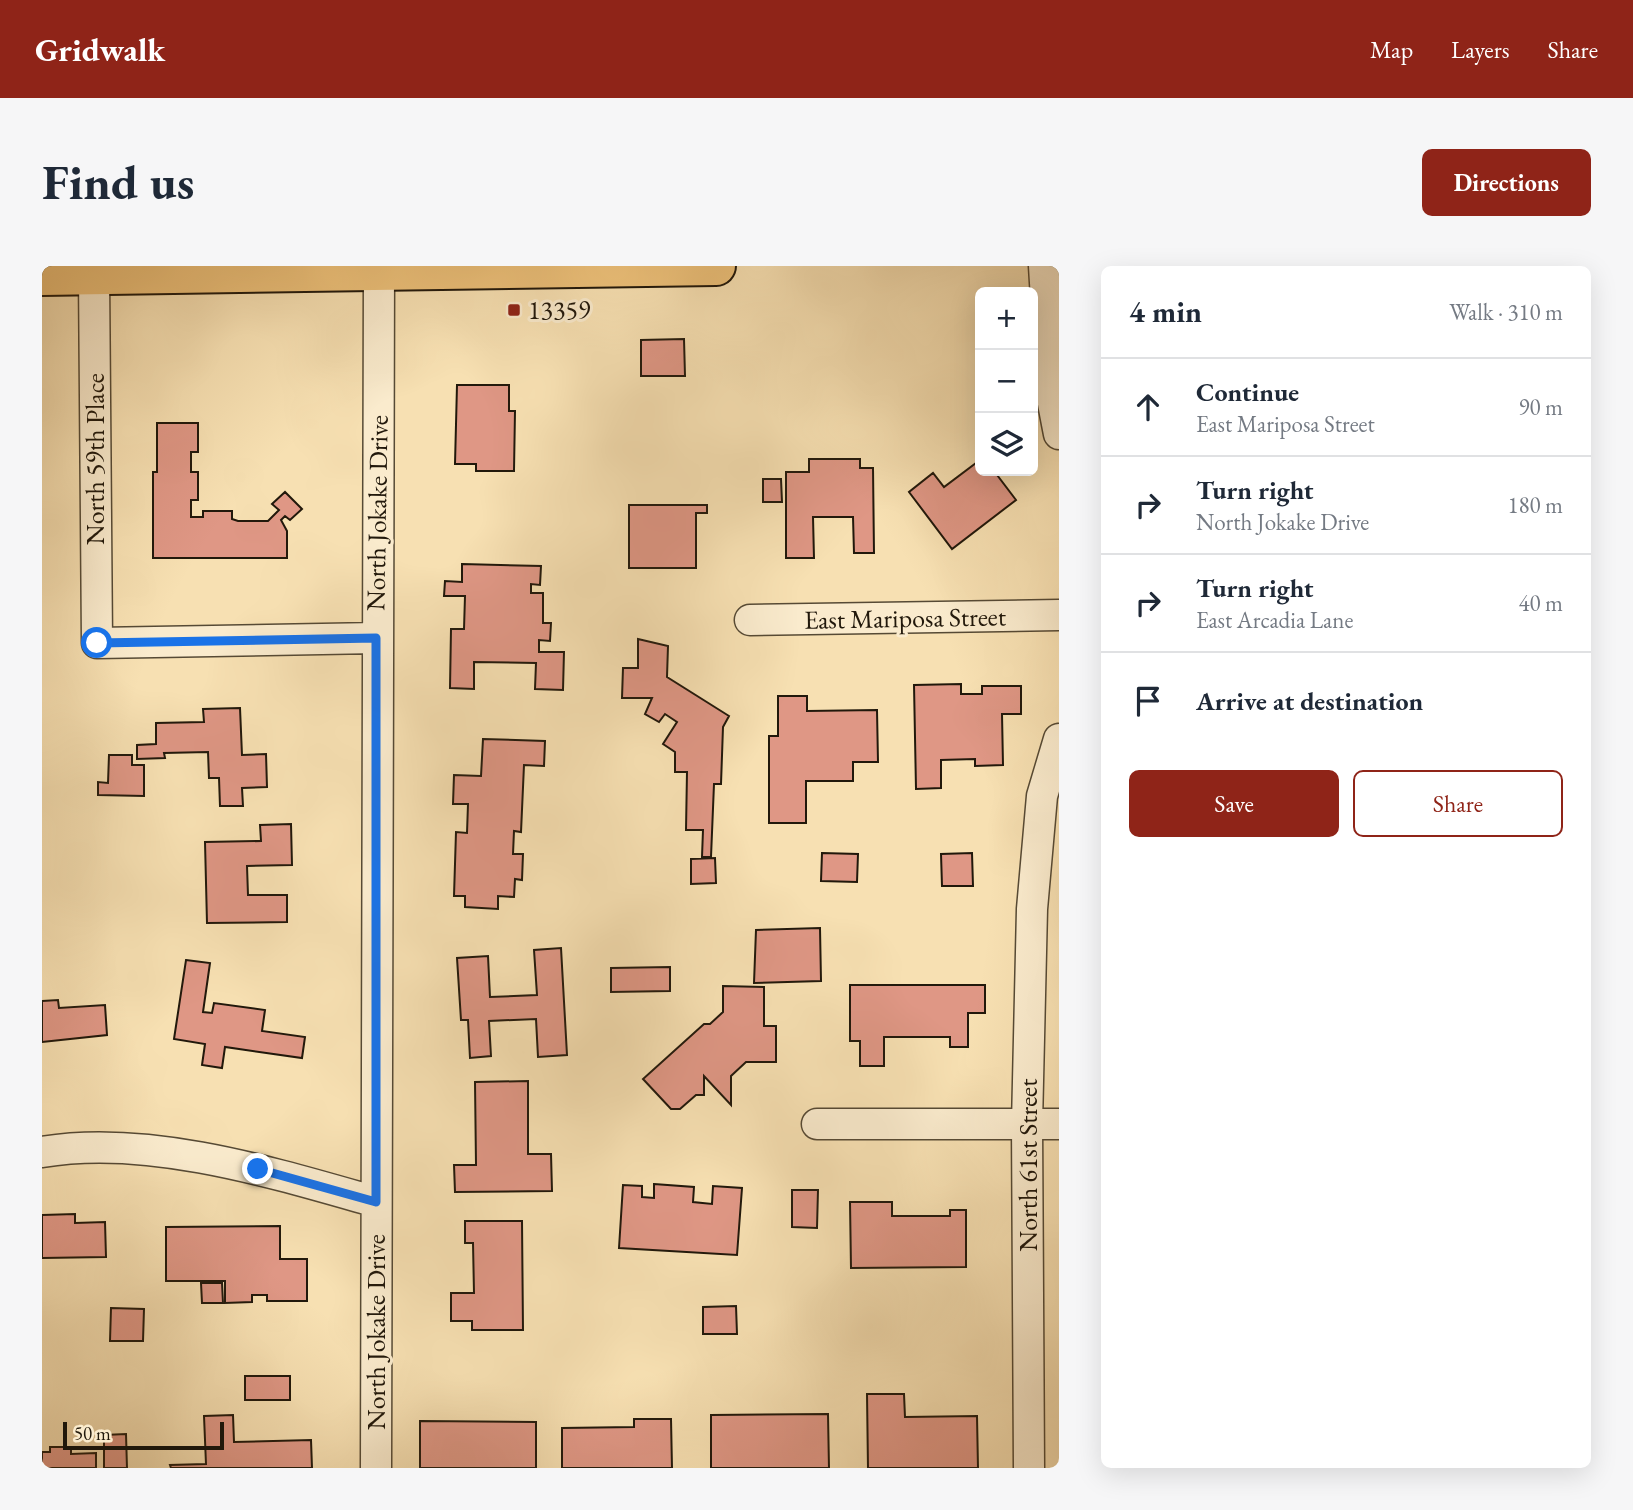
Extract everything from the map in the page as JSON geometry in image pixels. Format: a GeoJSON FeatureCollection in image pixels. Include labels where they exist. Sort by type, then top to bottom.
{"type":"FeatureCollection","features":[{"type":"Feature","properties":{"kind":"main road"},"geometry":{"type":"LineString","coordinates":[[42,275],[716,266]]}},
{"type":"Feature","properties":{"kind":"street"},"geometry":{"type":"LineString","coordinates":[[1044,266],[1052,398],[1059,434]]}},
{"type":"Feature","properties":{"kind":"street","name":"North Jokake Drive"},"geometry":{"type":"LineString","coordinates":[[376,1468],[379,269]]}},
{"type":"Feature","properties":{"kind":"street","name":"North 59th Place"},"geometry":{"type":"LineString","coordinates":[[94,275],[97,643],[376,638]]}},
{"type":"Feature","properties":{"kind":"street","name":"East Mariposa Street"},"geometry":{"type":"LineString","coordinates":[[750,620],[1059,615]]}},
{"type":"Feature","properties":{"kind":"street","name":"North 61st Street"},"geometry":{"type":"LineString","coordinates":[[1029,1468],[1027,1125],[1035,858],[1042,796],[1059,739]]}},
{"type":"Feature","properties":{"kind":"street"},"geometry":{"type":"LineString","coordinates":[[817,1125],[1059,1125]]}},
{"type":"Feature","properties":{"kind":"street"},"geometry":{"type":"LineString","coordinates":[[42,1152],[61,1148],[161,1151],[258,1169],[376,1202]]}},
{"type":"Feature","properties":{"kind":"building"},"geometry":{"type":"Polygon","coordinates":[[[684,339],[685,376],[641,376],[641,340],[684,339]]]}},
{"type":"Feature","properties":{"kind":"building"},"geometry":{"type":"Polygon","coordinates":[[[457,385],[509,385],[509,411],[515,411],[514,471],[476,471],[476,464],[455,464],[457,385]]]}},
{"type":"Feature","properties":{"kind":"building"},"geometry":{"type":"Polygon","coordinates":[[[157,423],[198,423],[198,452],[191,452],[191,472],[198,472],[198,500],[191,500],[191,517],[203,517],[203,511],[232,511],[232,519],[238,521],[268,521],[279,510],[272,504],[285,492],[302,509],[290,520],[285,516],[281,520],[287,531],[287,558],[153,558],[153,472],[157,472],[157,423]]]}},
{"type":"Feature","properties":{"kind":"building"},"geometry":{"type":"Polygon","coordinates":[[[809,459],[860,459],[860,468],[873,468],[874,553],[854,553],[853,517],[813,517],[814,558],[786,558],[786,472],[809,472],[809,459]]]}},
{"type":"Feature","properties":{"kind":"building"},"geometry":{"type":"Polygon","coordinates":[[[975,464],[975,476],[998,476],[1016,500],[952,549],[909,492],[933,473],[944,487],[975,464]]]}},
{"type":"Feature","properties":{"kind":"building"},"geometry":{"type":"Polygon","coordinates":[[[763,479],[781,479],[782,502],[763,502],[763,479]]]}},
{"type":"Feature","properties":{"kind":"building"},"geometry":{"type":"Polygon","coordinates":[[[629,505],[707,505],[707,513],[696,513],[696,568],[629,568],[629,505]]]}},
{"type":"Feature","properties":{"kind":"building"},"geometry":{"type":"Polygon","coordinates":[[[462,564],[541,566],[540,585],[531,584],[531,593],[543,593],[543,623],[551,623],[550,641],[539,640],[539,652],[564,652],[563,690],[535,689],[536,663],[474,662],[474,689],[450,688],[451,629],[464,629],[465,596],[444,596],[445,581],[462,582],[462,564]]]}},
{"type":"Feature","properties":{"kind":"building"},"geometry":{"type":"Polygon","coordinates":[[[638,639],[668,646],[667,677],[729,716],[723,727],[721,784],[714,784],[711,857],[702,857],[703,830],[686,830],[687,772],[675,772],[675,752],[663,744],[677,722],[665,714],[659,722],[645,714],[652,698],[622,698],[623,668],[638,668],[638,639]]]}},
{"type":"Feature","properties":{"kind":"building"},"geometry":{"type":"Polygon","coordinates":[[[961,684],[961,694],[982,694],[982,686],[1021,686],[1021,714],[1002,714],[1003,765],[975,766],[975,759],[941,760],[941,788],[916,789],[914,685],[961,684]]]}},
{"type":"Feature","properties":{"kind":"building"},"geometry":{"type":"Polygon","coordinates":[[[778,696],[807,696],[807,711],[877,710],[878,762],[853,762],[853,781],[806,781],[806,823],[769,823],[769,736],[778,736],[778,696]]]}},
{"type":"Feature","properties":{"kind":"building"},"geometry":{"type":"Polygon","coordinates":[[[240,708],[242,755],[266,754],[267,787],[242,788],[243,806],[220,806],[219,778],[209,778],[208,752],[164,753],[165,758],[137,759],[137,745],[156,744],[156,723],[204,722],[203,709],[240,708]]]}},
{"type":"Feature","properties":{"kind":"building"},"geometry":{"type":"Polygon","coordinates":[[[483,739],[545,741],[544,766],[524,765],[521,832],[514,831],[513,854],[523,854],[522,880],[515,879],[514,897],[498,896],[498,909],[465,907],[465,896],[454,896],[456,832],[467,833],[468,804],[453,804],[454,775],[481,776],[483,739]]]}},
{"type":"Feature","properties":{"kind":"building"},"geometry":{"type":"Polygon","coordinates":[[[109,755],[132,755],[132,765],[144,765],[144,796],[98,795],[98,782],[108,783],[109,755]]]}},
{"type":"Feature","properties":{"kind":"building"},"geometry":{"type":"Polygon","coordinates":[[[291,824],[292,865],[247,866],[248,895],[287,895],[287,922],[207,923],[205,842],[261,841],[260,825],[291,824]]]}},
{"type":"Feature","properties":{"kind":"building"},"geometry":{"type":"Polygon","coordinates":[[[822,853],[858,854],[857,882],[821,881],[822,853]]]}},
{"type":"Feature","properties":{"kind":"building"},"geometry":{"type":"Polygon","coordinates":[[[972,853],[973,886],[942,886],[941,854],[972,853]]]}},
{"type":"Feature","properties":{"kind":"building"},"geometry":{"type":"Polygon","coordinates":[[[715,858],[716,883],[691,884],[691,859],[715,858]]]}},
{"type":"Feature","properties":{"kind":"building"},"geometry":{"type":"Polygon","coordinates":[[[820,928],[821,981],[754,983],[756,930],[820,928]]]}},
{"type":"Feature","properties":{"kind":"building"},"geometry":{"type":"Polygon","coordinates":[[[561,948],[567,1055],[538,1057],[536,1019],[489,1021],[491,1056],[470,1058],[468,1020],[461,1020],[457,958],[488,956],[490,997],[537,995],[534,950],[561,948]]]}},
{"type":"Feature","properties":{"kind":"building"},"geometry":{"type":"Polygon","coordinates":[[[186,960],[210,963],[203,1012],[212,1013],[214,1003],[265,1010],[262,1031],[305,1037],[302,1058],[225,1047],[222,1068],[202,1065],[205,1044],[174,1039],[186,960]]]}},
{"type":"Feature","properties":{"kind":"building"},"geometry":{"type":"Polygon","coordinates":[[[670,967],[670,991],[611,992],[611,968],[670,967]]]}},
{"type":"Feature","properties":{"kind":"building"},"geometry":{"type":"Polygon","coordinates":[[[850,985],[985,985],[985,1013],[968,1013],[968,1047],[950,1047],[950,1037],[884,1037],[884,1066],[860,1066],[860,1041],[850,1041],[850,985]]]}},
{"type":"Feature","properties":{"kind":"building"},"geometry":{"type":"Polygon","coordinates":[[[723,986],[764,987],[764,1026],[776,1026],[776,1062],[746,1062],[731,1076],[731,1105],[704,1076],[704,1095],[696,1095],[680,1109],[671,1109],[643,1079],[704,1024],[710,1024],[723,1012],[723,986]]]}},
{"type":"Feature","properties":{"kind":"building"},"geometry":{"type":"Polygon","coordinates":[[[58,1000],[59,1008],[105,1005],[107,1035],[42,1042],[42,1001],[58,1000]]]}},
{"type":"Feature","properties":{"kind":"building"},"geometry":{"type":"Polygon","coordinates":[[[528,1081],[528,1154],[551,1154],[552,1191],[455,1192],[454,1165],[476,1165],[475,1082],[528,1081]]]}},
{"type":"Feature","properties":{"kind":"building"},"geometry":{"type":"Polygon","coordinates":[[[654,1184],[694,1187],[693,1202],[712,1204],[713,1186],[742,1188],[737,1255],[619,1248],[623,1185],[642,1186],[642,1197],[654,1198],[654,1184]]]}},
{"type":"Feature","properties":{"kind":"building"},"geometry":{"type":"Polygon","coordinates":[[[792,1190],[818,1190],[817,1228],[792,1227],[792,1190]]]}},
{"type":"Feature","properties":{"kind":"building"},"geometry":{"type":"Polygon","coordinates":[[[850,1202],[892,1202],[892,1216],[950,1216],[950,1210],[966,1210],[966,1267],[851,1268],[850,1202]]]}},
{"type":"Feature","properties":{"kind":"building"},"geometry":{"type":"Polygon","coordinates":[[[75,1214],[75,1223],[105,1222],[106,1257],[42,1258],[42,1215],[75,1214]]]}},
{"type":"Feature","properties":{"kind":"building"},"geometry":{"type":"Polygon","coordinates":[[[465,1221],[522,1221],[523,1330],[472,1330],[472,1321],[451,1321],[451,1293],[474,1293],[473,1243],[465,1243],[465,1221]]]}},
{"type":"Feature","properties":{"kind":"building"},"geometry":{"type":"Polygon","coordinates":[[[280,1226],[280,1259],[307,1259],[307,1301],[267,1301],[267,1295],[252,1295],[252,1302],[225,1303],[225,1281],[166,1281],[166,1227],[280,1226]]]}},
{"type":"Feature","properties":{"kind":"building"},"geometry":{"type":"Polygon","coordinates":[[[201,1283],[222,1283],[223,1303],[202,1303],[201,1283]]]}},
{"type":"Feature","properties":{"kind":"building"},"geometry":{"type":"Polygon","coordinates":[[[736,1306],[737,1334],[703,1334],[703,1307],[736,1306]]]}},
{"type":"Feature","properties":{"kind":"building"},"geometry":{"type":"Polygon","coordinates":[[[111,1308],[144,1309],[143,1341],[110,1341],[111,1308]]]}},
{"type":"Feature","properties":{"kind":"building"},"geometry":{"type":"Polygon","coordinates":[[[245,1376],[290,1376],[290,1400],[245,1400],[245,1376]]]}},
{"type":"Feature","properties":{"kind":"building"},"geometry":{"type":"Polygon","coordinates":[[[867,1394],[904,1394],[905,1417],[977,1416],[978,1468],[868,1468],[867,1394]]]}},
{"type":"Feature","properties":{"kind":"building"},"geometry":{"type":"Polygon","coordinates":[[[828,1414],[829,1468],[711,1468],[711,1415],[828,1414]]]}},
{"type":"Feature","properties":{"kind":"building"},"geometry":{"type":"Polygon","coordinates":[[[233,1415],[234,1442],[311,1440],[312,1468],[171,1468],[170,1465],[206,1464],[204,1416],[233,1415]]]}},
{"type":"Feature","properties":{"kind":"building"},"geometry":{"type":"Polygon","coordinates":[[[634,1419],[671,1419],[672,1468],[562,1468],[562,1428],[634,1427],[634,1419]]]}},
{"type":"Feature","properties":{"kind":"building"},"geometry":{"type":"Polygon","coordinates":[[[420,1421],[536,1422],[536,1468],[420,1468],[420,1421]]]}},
{"type":"Feature","properties":{"kind":"building"},"geometry":{"type":"Polygon","coordinates":[[[126,1434],[127,1468],[104,1468],[104,1435],[126,1434]]]}},
{"type":"Feature","properties":{"kind":"building"},"geometry":{"type":"Polygon","coordinates":[[[50,1447],[71,1447],[71,1454],[96,1453],[96,1468],[42,1468],[42,1452],[50,1452],[50,1447]]]}},
{"type":"Feature","properties":{"kind":"place","name":"13359"},"geometry":{"type":"Point","coordinates":[514,310]}},
{"type":"Feature","properties":{"kind":"route"},"geometry":{"type":"LineString","coordinates":[[97,643],[376,638],[376,1202],[258,1169]]}}]}
